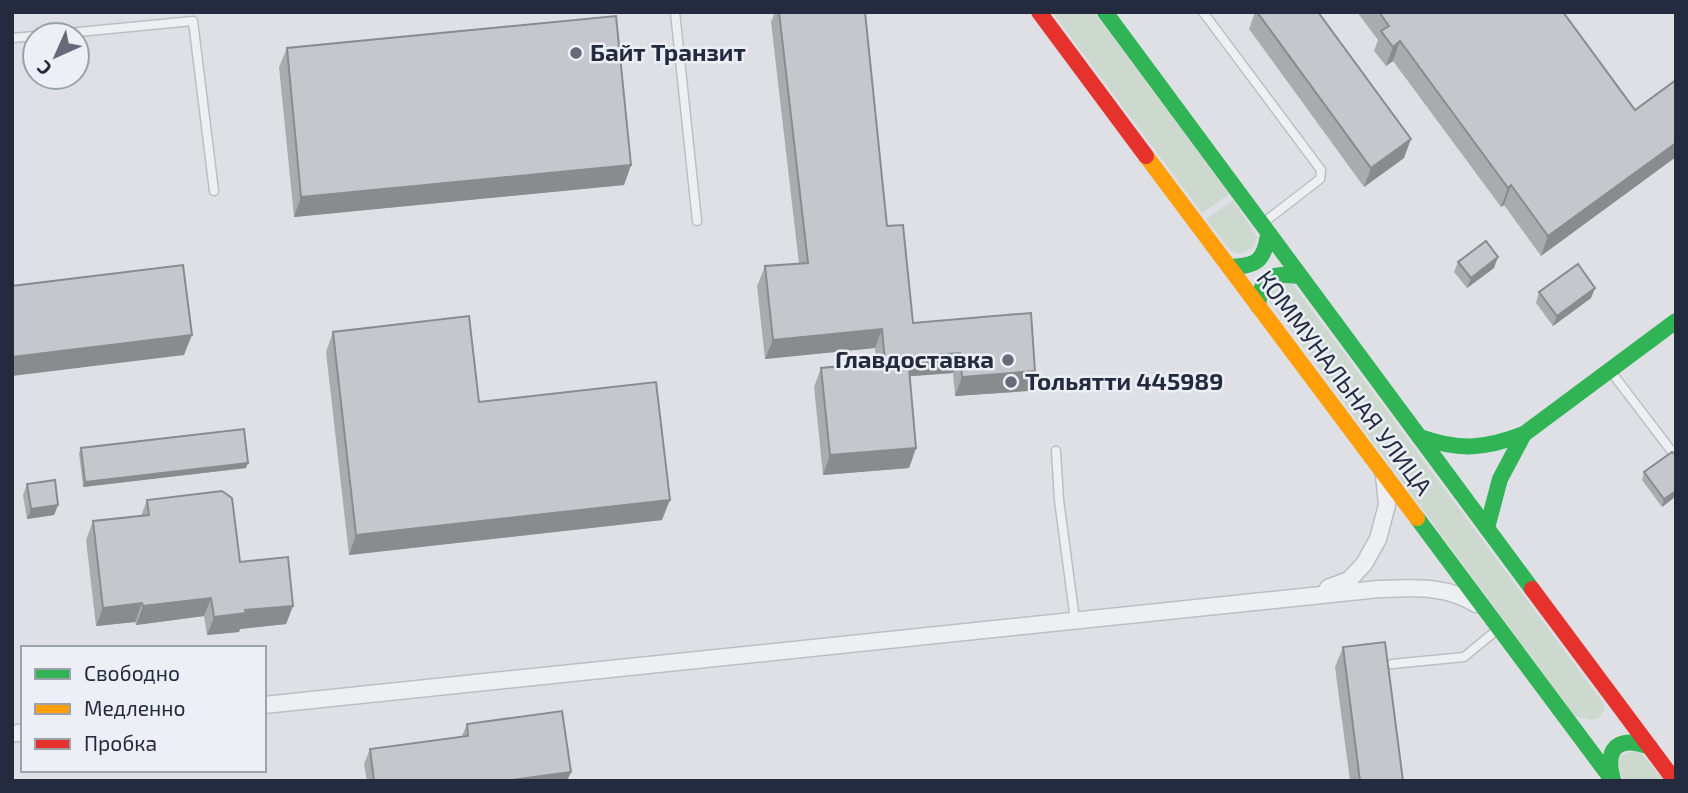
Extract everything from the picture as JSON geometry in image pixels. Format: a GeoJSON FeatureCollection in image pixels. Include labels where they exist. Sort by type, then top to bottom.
{"type":"FeatureCollection","features":[{"type":"Feature","properties":{"kind":"main road","name":"КОММУНАЛЬНАЯ УЛИЦА"},"geometry":{"type":"LineString","coordinates":[[1039,12],[1613,781]]}},
{"type":"Feature","properties":{"kind":"main road","name":"КОММУНАЛЬНАЯ УЛИЦА"},"geometry":{"type":"LineString","coordinates":[[1105,12],[1675,781]]}},
{"type":"Feature","properties":{"kind":"main road"},"geometry":{"type":"LineString","coordinates":[[1229,267],[1245,267],[1257,263],[1266,252],[1264,230]]}},
{"type":"Feature","properties":{"kind":"main road"},"geometry":{"type":"LineString","coordinates":[[1258,306],[1259,289],[1266,278],[1280,273],[1299,276]]}},
{"type":"Feature","properties":{"kind":"main road"},"geometry":{"type":"LineString","coordinates":[[1420,438],[1445,447],[1479,449],[1498,445],[1524,434],[1676,321]]}},
{"type":"Feature","properties":{"kind":"main road"},"geometry":{"type":"LineString","coordinates":[[1487,528],[1490,504],[1500,474],[1524,434]]}},
{"type":"Feature","properties":{"kind":"main road"},"geometry":{"type":"LineString","coordinates":[[1581,737],[1595,742],[1613,736],[1618,726],[1618,704]]}},
{"type":"Feature","properties":{"kind":"main road"},"geometry":{"type":"LineString","coordinates":[[1613,781],[1609,763],[1610,754],[1616,747],[1626,741],[1636,741],[1650,747]]}},
{"type":"Feature","properties":{"kind":"street"},"geometry":{"type":"LineString","coordinates":[[1309,596],[1349,580],[1364,564],[1378,539],[1387,505],[1383,473]]}},
{"type":"Feature","properties":{"kind":"street"},"geometry":{"type":"LineString","coordinates":[[266,705],[1379,589],[1426,587],[1460,594],[1487,611]]}},
{"type":"Feature","properties":{"kind":"lane"},"geometry":{"type":"LineString","coordinates":[[675,12],[697,221]]}},
{"type":"Feature","properties":{"kind":"lane"},"geometry":{"type":"LineString","coordinates":[[1203,12],[1321,170],[1320,179],[1264,230]]}},
{"type":"Feature","properties":{"kind":"lane"},"geometry":{"type":"LineString","coordinates":[[91,31],[193,21],[214,191]]}},
{"type":"Feature","properties":{"kind":"lane"},"geometry":{"type":"LineString","coordinates":[[1610,370],[1676,457]]}},
{"type":"Feature","properties":{"kind":"lane"},"geometry":{"type":"LineString","coordinates":[[1056,452],[1059,500],[1075,620]]}},
{"type":"Feature","properties":{"kind":"lane"},"geometry":{"type":"LineString","coordinates":[[1392,664],[1464,657],[1499,628]]}},
{"type":"Feature","properties":{"kind":"shaded area"},"geometry":{"type":"Polygon","coordinates":[[[1052,12],[1094,12],[1229,194],[1202,213],[1052,12]]]}},
{"type":"Feature","properties":{"kind":"shaded area"},"geometry":{"type":"Polygon","coordinates":[[[1233,200],[1257,237],[1254,247],[1240,254],[1231,251],[1206,219],[1233,200]]]}},
{"type":"Feature","properties":{"kind":"shaded area"},"geometry":{"type":"Polygon","coordinates":[[[1291,282],[1604,704],[1599,718],[1591,720],[1575,716],[1269,301],[1275,287],[1291,282]]]}},
{"type":"Feature","properties":{"kind":"shaded area"},"geometry":{"type":"Polygon","coordinates":[[[1638,749],[1664,781],[1624,781],[1616,758],[1638,749]]]}},
{"type":"Feature","properties":{"kind":"building"},"geometry":{"type":"Polygon","coordinates":[[[779,12],[865,12],[887,226],[903,225],[913,323],[1031,313],[1035,371],[962,377],[960,353],[908,357],[916,448],[830,455],[821,368],[885,362],[882,329],[773,340],[765,266],[808,263],[779,12]]]}},
{"type":"Feature","properties":{"kind":"building"},"geometry":{"type":"Polygon","coordinates":[[[1257,12],[1318,12],[1411,139],[1371,168],[1257,12]]]}},
{"type":"Feature","properties":{"kind":"building"},"geometry":{"type":"Polygon","coordinates":[[[1379,12],[1563,12],[1635,110],[1676,80],[1676,143],[1548,236],[1511,185],[1508,188],[1400,41],[1393,47],[1381,31],[1389,26],[1379,12]]]}},
{"type":"Feature","properties":{"kind":"building"},"geometry":{"type":"Polygon","coordinates":[[[616,16],[631,165],[301,197],[287,48],[616,16]]]}},
{"type":"Feature","properties":{"kind":"building"},"geometry":{"type":"Polygon","coordinates":[[[1486,241],[1498,257],[1471,278],[1458,262],[1486,241]]]}},
{"type":"Feature","properties":{"kind":"building"},"geometry":{"type":"Polygon","coordinates":[[[1578,264],[1595,288],[1557,316],[1539,292],[1578,264]]]}},
{"type":"Feature","properties":{"kind":"building"},"geometry":{"type":"Polygon","coordinates":[[[183,265],[192,335],[12,357],[12,286],[183,265]]]}},
{"type":"Feature","properties":{"kind":"building"},"geometry":{"type":"Polygon","coordinates":[[[469,316],[479,402],[656,382],[670,500],[356,535],[333,332],[469,316]]]}},
{"type":"Feature","properties":{"kind":"building"},"geometry":{"type":"Polygon","coordinates":[[[244,429],[248,463],[85,482],[81,448],[244,429]]]}},
{"type":"Feature","properties":{"kind":"building"},"geometry":{"type":"Polygon","coordinates":[[[1672,452],[1676,455],[1676,491],[1664,499],[1644,472],[1672,452]]]}},
{"type":"Feature","properties":{"kind":"building"},"geometry":{"type":"Polygon","coordinates":[[[55,480],[58,505],[31,509],[27,484],[55,480]]]}},
{"type":"Feature","properties":{"kind":"building"},"geometry":{"type":"Polygon","coordinates":[[[222,491],[232,498],[240,562],[288,557],[293,606],[245,610],[246,613],[214,617],[211,598],[103,608],[93,521],[149,515],[147,500],[222,491]]]}},
{"type":"Feature","properties":{"kind":"building"},"geometry":{"type":"Polygon","coordinates":[[[1385,642],[1403,781],[1360,781],[1343,647],[1385,642]]]}},
{"type":"Feature","properties":{"kind":"building"},"geometry":{"type":"Polygon","coordinates":[[[562,711],[571,772],[505,781],[374,781],[370,749],[468,736],[467,724],[562,711]]]}},
{"type":"Feature","properties":{"kind":"traffic: fast"},"geometry":{"type":"LineString","coordinates":[[1105,12],[1532,589]]}},
{"type":"Feature","properties":{"kind":"traffic: fast"},"geometry":{"type":"LineString","coordinates":[[1229,267],[1257,261],[1264,251],[1268,235]]}},
{"type":"Feature","properties":{"kind":"traffic: fast"},"geometry":{"type":"LineString","coordinates":[[1258,306],[1262,288],[1269,278],[1281,275],[1299,276]]}},
{"type":"Feature","properties":{"kind":"traffic: fast"},"geometry":{"type":"LineString","coordinates":[[1420,437],[1448,445],[1472,446],[1496,443],[1524,434],[1676,321]]}},
{"type":"Feature","properties":{"kind":"traffic: fast"},"geometry":{"type":"LineString","coordinates":[[1487,528],[1500,479],[1524,434]]}},
{"type":"Feature","properties":{"kind":"traffic: fast"},"geometry":{"type":"LineString","coordinates":[[1417,518],[1613,781]]}},
{"type":"Feature","properties":{"kind":"traffic: fast"},"geometry":{"type":"LineString","coordinates":[[1613,780],[1610,760],[1616,747],[1629,743],[1650,747]]}},
{"type":"Feature","properties":{"kind":"traffic: slow"},"geometry":{"type":"LineString","coordinates":[[1146,156],[1417,518]]}},
{"type":"Feature","properties":{"kind":"traffic: jam"},"geometry":{"type":"LineString","coordinates":[[1039,12],[1146,156]]}},
{"type":"Feature","properties":{"kind":"traffic: jam"},"geometry":{"type":"LineString","coordinates":[[1532,589],[1675,781]]}},
{"type":"Feature","properties":{"kind":"place","name":"Байт Транзит"},"geometry":{"type":"Point","coordinates":[576,53]}},
{"type":"Feature","properties":{"kind":"place","name":"Главдоставка"},"geometry":{"type":"Point","coordinates":[1008,360]}},
{"type":"Feature","properties":{"kind":"place","name":"Тольятти 445989"},"geometry":{"type":"Point","coordinates":[1011,382]}}]}
